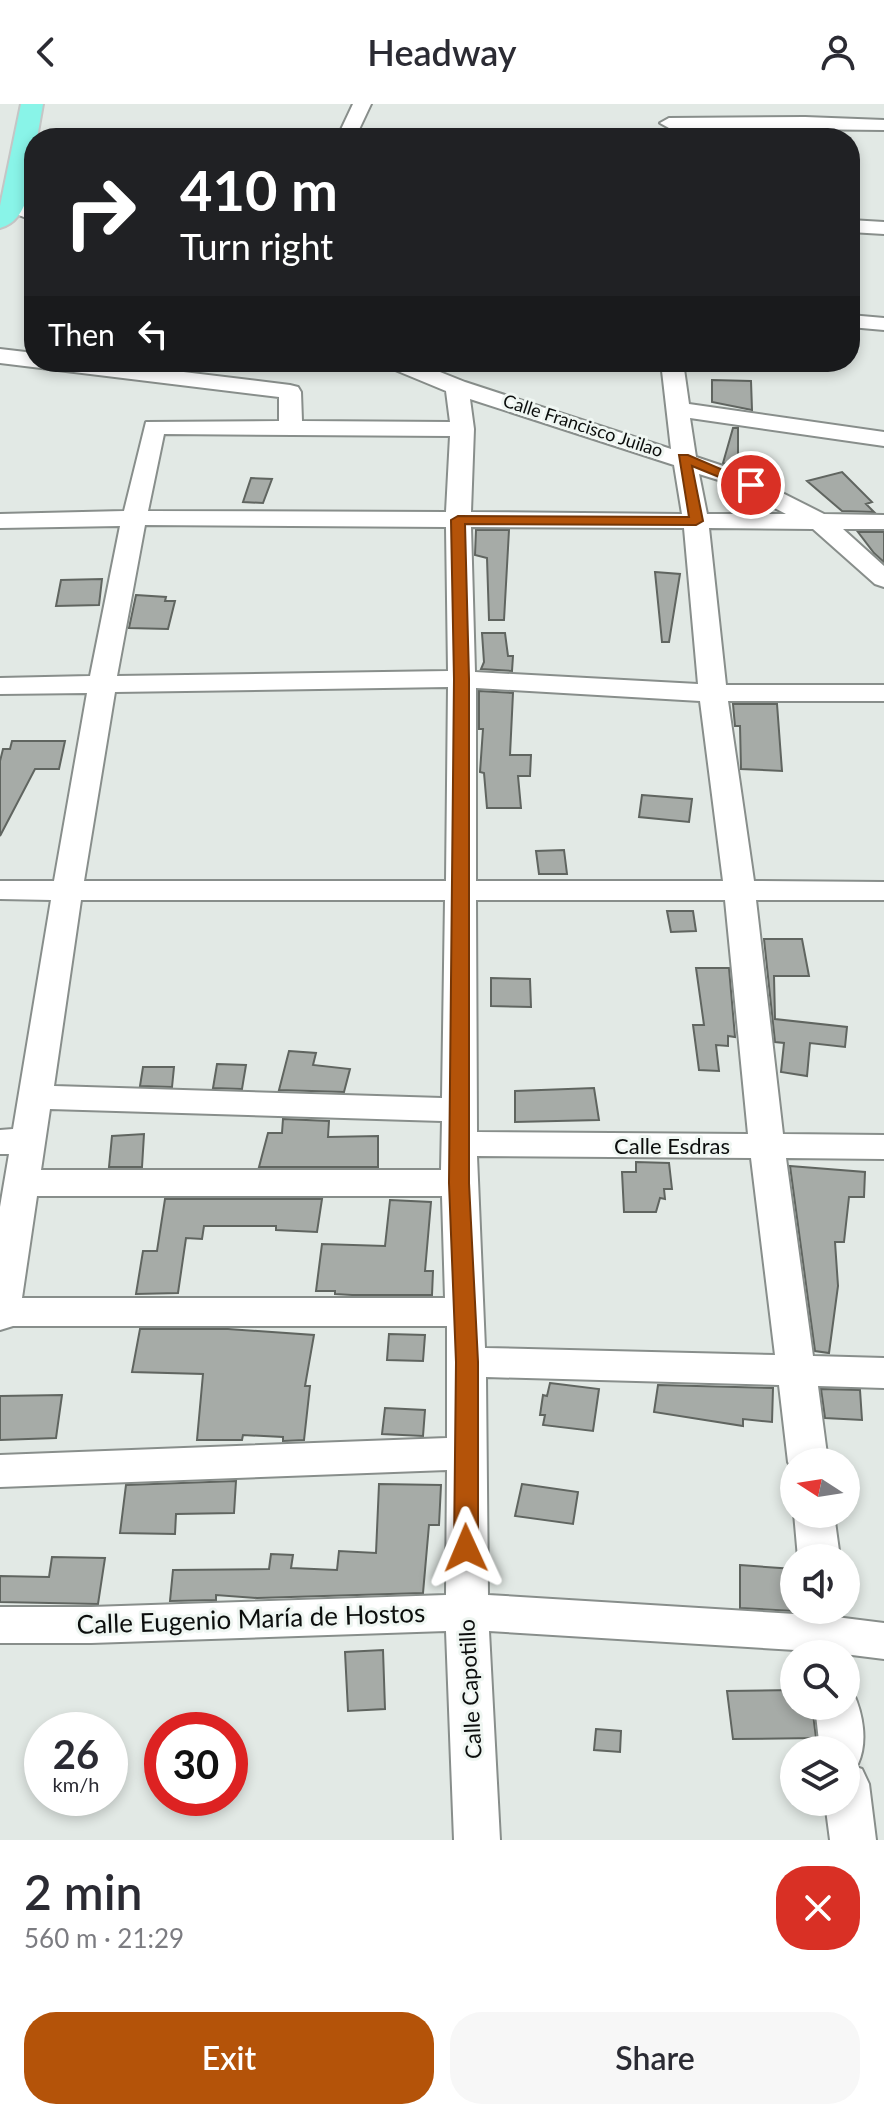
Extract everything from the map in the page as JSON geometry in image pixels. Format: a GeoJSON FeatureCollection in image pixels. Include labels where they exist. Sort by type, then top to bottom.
{"type":"FeatureCollection","features":[{"type":"Feature","properties":{"kind":"main road"},"geometry":{"type":"LineString","coordinates":[[29,128],[32,104]]}},
{"type":"Feature","properties":{"kind":"main road"},"geometry":{"type":"LineString","coordinates":[[16,214],[24,159]]}},
{"type":"Feature","properties":{"kind":"street"},"geometry":{"type":"LineString","coordinates":[[351,128],[362,104]]}},
{"type":"Feature","properties":{"kind":"street"},"geometry":{"type":"LineString","coordinates":[[665,104],[669,128]]}},
{"type":"Feature","properties":{"kind":"street"},"geometry":{"type":"LineString","coordinates":[[776,128],[884,125]]}},
{"type":"Feature","properties":{"kind":"street"},"geometry":{"type":"LineString","coordinates":[[860,227],[884,228]]}},
{"type":"Feature","properties":{"kind":"street"},"geometry":{"type":"LineString","coordinates":[[860,322],[884,324]]}},
{"type":"Feature","properties":{"kind":"street"},"geometry":{"type":"LineString","coordinates":[[0,356],[24,359]]}},
{"type":"Feature","properties":{"kind":"street"},"geometry":{"type":"LineString","coordinates":[[128,372],[290,392],[291,428]]}},
{"type":"Feature","properties":{"kind":"street","name":"Calle Francisco Juilao"},"geometry":{"type":"LineString","coordinates":[[420,372],[457,387],[684,458],[769,493],[820,522],[884,579]]}},
{"type":"Feature","properties":{"kind":"street"},"geometry":{"type":"LineString","coordinates":[[673,372],[696,521],[713,693],[740,892],[767,1147],[806,1448]]}},
{"type":"Feature","properties":{"kind":"street","name":"Calle Capotillo"},"geometry":{"type":"LineString","coordinates":[[457,387],[462,429],[458,520],[462,679],[459,1183],[467,1362],[464,1453],[467,1612],[477,1840]]}},
{"type":"Feature","properties":{"kind":"street"},"geometry":{"type":"LineString","coordinates":[[677,409],[884,439]]}},
{"type":"Feature","properties":{"kind":"street"},"geometry":{"type":"LineString","coordinates":[[462,429],[154,427],[133,518],[102,686],[35,1097],[14,1142],[21,1183],[0,1314],[464,1312]]}},
{"type":"Feature","properties":{"kind":"street"},"geometry":{"type":"LineString","coordinates":[[0,521],[133,518],[884,522]]}},
{"type":"Feature","properties":{"kind":"street"},"geometry":{"type":"LineString","coordinates":[[0,686],[462,679],[713,693],[884,693]]}},
{"type":"Feature","properties":{"kind":"street"},"geometry":{"type":"LineString","coordinates":[[0,890],[460,888],[884,891]]}},
{"type":"Feature","properties":{"kind":"street"},"geometry":{"type":"LineString","coordinates":[[35,1097],[461,1110]]}},
{"type":"Feature","properties":{"kind":"street","name":"Calle Esdras"},"geometry":{"type":"LineString","coordinates":[[461,1144],[884,1147]]}},
{"type":"Feature","properties":{"kind":"street"},"geometry":{"type":"LineString","coordinates":[[21,1183],[459,1183]]}},
{"type":"Feature","properties":{"kind":"street"},"geometry":{"type":"LineString","coordinates":[[467,1362],[884,1373]]}},
{"type":"Feature","properties":{"kind":"street"},"geometry":{"type":"LineString","coordinates":[[0,1471],[464,1453]]}},
{"type":"Feature","properties":{"kind":"street","name":"Calle Eugenio María de Hostos"},"geometry":{"type":"LineString","coordinates":[[0,1625],[91,1625],[467,1612],[828,1633],[884,1641]]}},
{"type":"Feature","properties":{"kind":"street"},"geometry":{"type":"LineString","coordinates":[[850,1816],[853,1840]]}},
{"type":"Feature","properties":{"kind":"building"},"geometry":{"type":"Polygon","coordinates":[[[712,380],[751,381],[752,410],[712,402],[712,380]]]}},
{"type":"Feature","properties":{"kind":"building"},"geometry":{"type":"Polygon","coordinates":[[[733,428],[738,428],[738,468],[723,463],[733,428]]]}},
{"type":"Feature","properties":{"kind":"building"},"geometry":{"type":"Polygon","coordinates":[[[842,472],[872,502],[866,504],[874,512],[842,511],[807,481],[842,472]]]}},
{"type":"Feature","properties":{"kind":"building"},"geometry":{"type":"Polygon","coordinates":[[[251,478],[272,479],[263,503],[243,502],[251,478]]]}},
{"type":"Feature","properties":{"kind":"building"},"geometry":{"type":"Polygon","coordinates":[[[476,530],[509,530],[504,620],[489,620],[487,558],[475,555],[476,530]]]}},
{"type":"Feature","properties":{"kind":"building"},"geometry":{"type":"Polygon","coordinates":[[[858,532],[884,532],[884,562],[874,553],[858,532]]]}},
{"type":"Feature","properties":{"kind":"building"},"geometry":{"type":"Polygon","coordinates":[[[655,572],[680,574],[669,642],[662,642],[655,572]]]}},
{"type":"Feature","properties":{"kind":"building"},"geometry":{"type":"Polygon","coordinates":[[[102,579],[99,605],[56,606],[61,580],[102,579]]]}},
{"type":"Feature","properties":{"kind":"building"},"geometry":{"type":"Polygon","coordinates":[[[136,595],[166,597],[165,601],[175,601],[168,629],[129,628],[136,595]]]}},
{"type":"Feature","properties":{"kind":"building"},"geometry":{"type":"Polygon","coordinates":[[[482,633],[505,633],[508,656],[513,656],[512,671],[481,669],[484,662],[482,633]]]}},
{"type":"Feature","properties":{"kind":"building"},"geometry":{"type":"Polygon","coordinates":[[[479,691],[513,693],[510,755],[531,755],[530,776],[518,776],[521,808],[487,808],[484,773],[480,772],[483,729],[479,729],[479,691]]]}},
{"type":"Feature","properties":{"kind":"building"},"geometry":{"type":"Polygon","coordinates":[[[733,704],[777,704],[782,771],[741,769],[740,726],[735,726],[733,704]]]}},
{"type":"Feature","properties":{"kind":"building"},"geometry":{"type":"Polygon","coordinates":[[[12,741],[65,741],[59,769],[35,769],[0,836],[0,761],[3,749],[10,749],[12,741]]]}},
{"type":"Feature","properties":{"kind":"building"},"geometry":{"type":"Polygon","coordinates":[[[642,795],[692,799],[689,822],[639,817],[642,795]]]}},
{"type":"Feature","properties":{"kind":"building"},"geometry":{"type":"Polygon","coordinates":[[[564,850],[567,874],[539,874],[536,851],[564,850]]]}},
{"type":"Feature","properties":{"kind":"building"},"geometry":{"type":"Polygon","coordinates":[[[667,911],[693,911],[696,931],[671,932],[667,911]]]}},
{"type":"Feature","properties":{"kind":"building"},"geometry":{"type":"Polygon","coordinates":[[[764,939],[802,939],[809,976],[774,976],[775,1019],[847,1027],[845,1047],[810,1043],[807,1076],[781,1072],[784,1043],[775,1042],[764,939]]]}},
{"type":"Feature","properties":{"kind":"building"},"geometry":{"type":"Polygon","coordinates":[[[696,968],[729,968],[735,1037],[728,1036],[728,1046],[716,1045],[719,1071],[699,1070],[693,1025],[704,1025],[696,968]]]}},
{"type":"Feature","properties":{"kind":"building"},"geometry":{"type":"Polygon","coordinates":[[[491,978],[530,979],[531,1007],[491,1006],[491,978]]]}},
{"type":"Feature","properties":{"kind":"building"},"geometry":{"type":"Polygon","coordinates":[[[289,1051],[316,1053],[313,1065],[350,1069],[344,1092],[279,1090],[289,1051]]]}},
{"type":"Feature","properties":{"kind":"building"},"geometry":{"type":"Polygon","coordinates":[[[217,1064],[246,1065],[242,1089],[213,1088],[217,1064]]]}},
{"type":"Feature","properties":{"kind":"building"},"geometry":{"type":"Polygon","coordinates":[[[143,1067],[174,1067],[172,1087],[140,1086],[143,1067]]]}},
{"type":"Feature","properties":{"kind":"building"},"geometry":{"type":"Polygon","coordinates":[[[594,1088],[599,1120],[515,1122],[515,1091],[594,1088]]]}},
{"type":"Feature","properties":{"kind":"building"},"geometry":{"type":"Polygon","coordinates":[[[283,1119],[329,1121],[328,1137],[378,1136],[378,1167],[259,1167],[268,1133],[282,1133],[283,1119]]]}},
{"type":"Feature","properties":{"kind":"building"},"geometry":{"type":"Polygon","coordinates":[[[144,1134],[142,1167],[109,1167],[112,1136],[144,1134]]]}},
{"type":"Feature","properties":{"kind":"building"},"geometry":{"type":"Polygon","coordinates":[[[636,1162],[669,1163],[672,1189],[664,1189],[665,1199],[660,1198],[656,1212],[624,1212],[622,1172],[636,1172],[636,1162]]]}},
{"type":"Feature","properties":{"kind":"building"},"geometry":{"type":"Polygon","coordinates":[[[790,1166],[865,1172],[864,1197],[849,1197],[844,1242],[835,1242],[838,1286],[829,1353],[815,1351],[790,1166]]]}},
{"type":"Feature","properties":{"kind":"building"},"geometry":{"type":"Polygon","coordinates":[[[165,1199],[322,1199],[317,1232],[276,1230],[276,1226],[204,1226],[202,1239],[186,1238],[178,1293],[136,1294],[143,1251],[157,1251],[165,1199]]]}},
{"type":"Feature","properties":{"kind":"building"},"geometry":{"type":"Polygon","coordinates":[[[390,1200],[431,1202],[425,1271],[433,1271],[432,1295],[352,1295],[316,1291],[322,1244],[385,1246],[390,1200]]]}},
{"type":"Feature","properties":{"kind":"building"},"geometry":{"type":"Polygon","coordinates":[[[140,1329],[228,1329],[314,1335],[305,1386],[310,1386],[304,1440],[283,1441],[283,1437],[243,1435],[242,1440],[197,1440],[203,1374],[132,1372],[140,1329]]]}},
{"type":"Feature","properties":{"kind":"building"},"geometry":{"type":"Polygon","coordinates":[[[389,1334],[425,1335],[423,1361],[387,1360],[389,1334]]]}},
{"type":"Feature","properties":{"kind":"building"},"geometry":{"type":"Polygon","coordinates":[[[550,1383],[599,1389],[593,1431],[543,1425],[545,1415],[540,1415],[543,1395],[547,1396],[550,1383]]]}},
{"type":"Feature","properties":{"kind":"building"},"geometry":{"type":"Polygon","coordinates":[[[658,1385],[773,1388],[772,1422],[743,1419],[743,1426],[654,1412],[658,1385]]]}},
{"type":"Feature","properties":{"kind":"building"},"geometry":{"type":"Polygon","coordinates":[[[821,1389],[860,1390],[862,1420],[825,1418],[821,1389]]]}},
{"type":"Feature","properties":{"kind":"building"},"geometry":{"type":"Polygon","coordinates":[[[62,1395],[56,1438],[0,1440],[0,1396],[62,1395]]]}},
{"type":"Feature","properties":{"kind":"building"},"geometry":{"type":"Polygon","coordinates":[[[385,1408],[425,1410],[423,1436],[382,1434],[385,1408]]]}},
{"type":"Feature","properties":{"kind":"building"},"geometry":{"type":"Polygon","coordinates":[[[236,1481],[234,1513],[176,1514],[175,1534],[120,1533],[126,1485],[236,1481]]]}},
{"type":"Feature","properties":{"kind":"building"},"geometry":{"type":"Polygon","coordinates":[[[379,1484],[441,1485],[439,1525],[429,1525],[423,1593],[257,1598],[216,1595],[216,1600],[170,1601],[173,1570],[269,1569],[271,1554],[293,1555],[291,1568],[337,1570],[339,1551],[376,1553],[379,1484]]]}},
{"type":"Feature","properties":{"kind":"building"},"geometry":{"type":"Polygon","coordinates":[[[522,1484],[578,1492],[573,1524],[515,1516],[522,1484]]]}},
{"type":"Feature","properties":{"kind":"building"},"geometry":{"type":"Polygon","coordinates":[[[52,1557],[105,1558],[98,1604],[0,1602],[0,1576],[49,1577],[52,1557]]]}},
{"type":"Feature","properties":{"kind":"building"},"geometry":{"type":"Polygon","coordinates":[[[740,1565],[780,1568],[780,1610],[740,1608],[740,1565]]]}},
{"type":"Feature","properties":{"kind":"building"},"geometry":{"type":"Polygon","coordinates":[[[383,1650],[385,1709],[348,1711],[345,1652],[383,1650]]]}},
{"type":"Feature","properties":{"kind":"building"},"geometry":{"type":"Polygon","coordinates":[[[780,1690],[780,1720],[814,1720],[816,1736],[733,1739],[727,1691],[780,1690]]]}},
{"type":"Feature","properties":{"kind":"building"},"geometry":{"type":"Polygon","coordinates":[[[596,1729],[621,1731],[620,1752],[594,1750],[596,1729]]]}},
{"type":"Feature","properties":{"kind":"route"},"geometry":{"type":"LineString","coordinates":[[466,1548],[464,1453],[467,1362],[459,1183],[462,679],[458,520],[696,521],[684,458],[751,485]]}}]}
